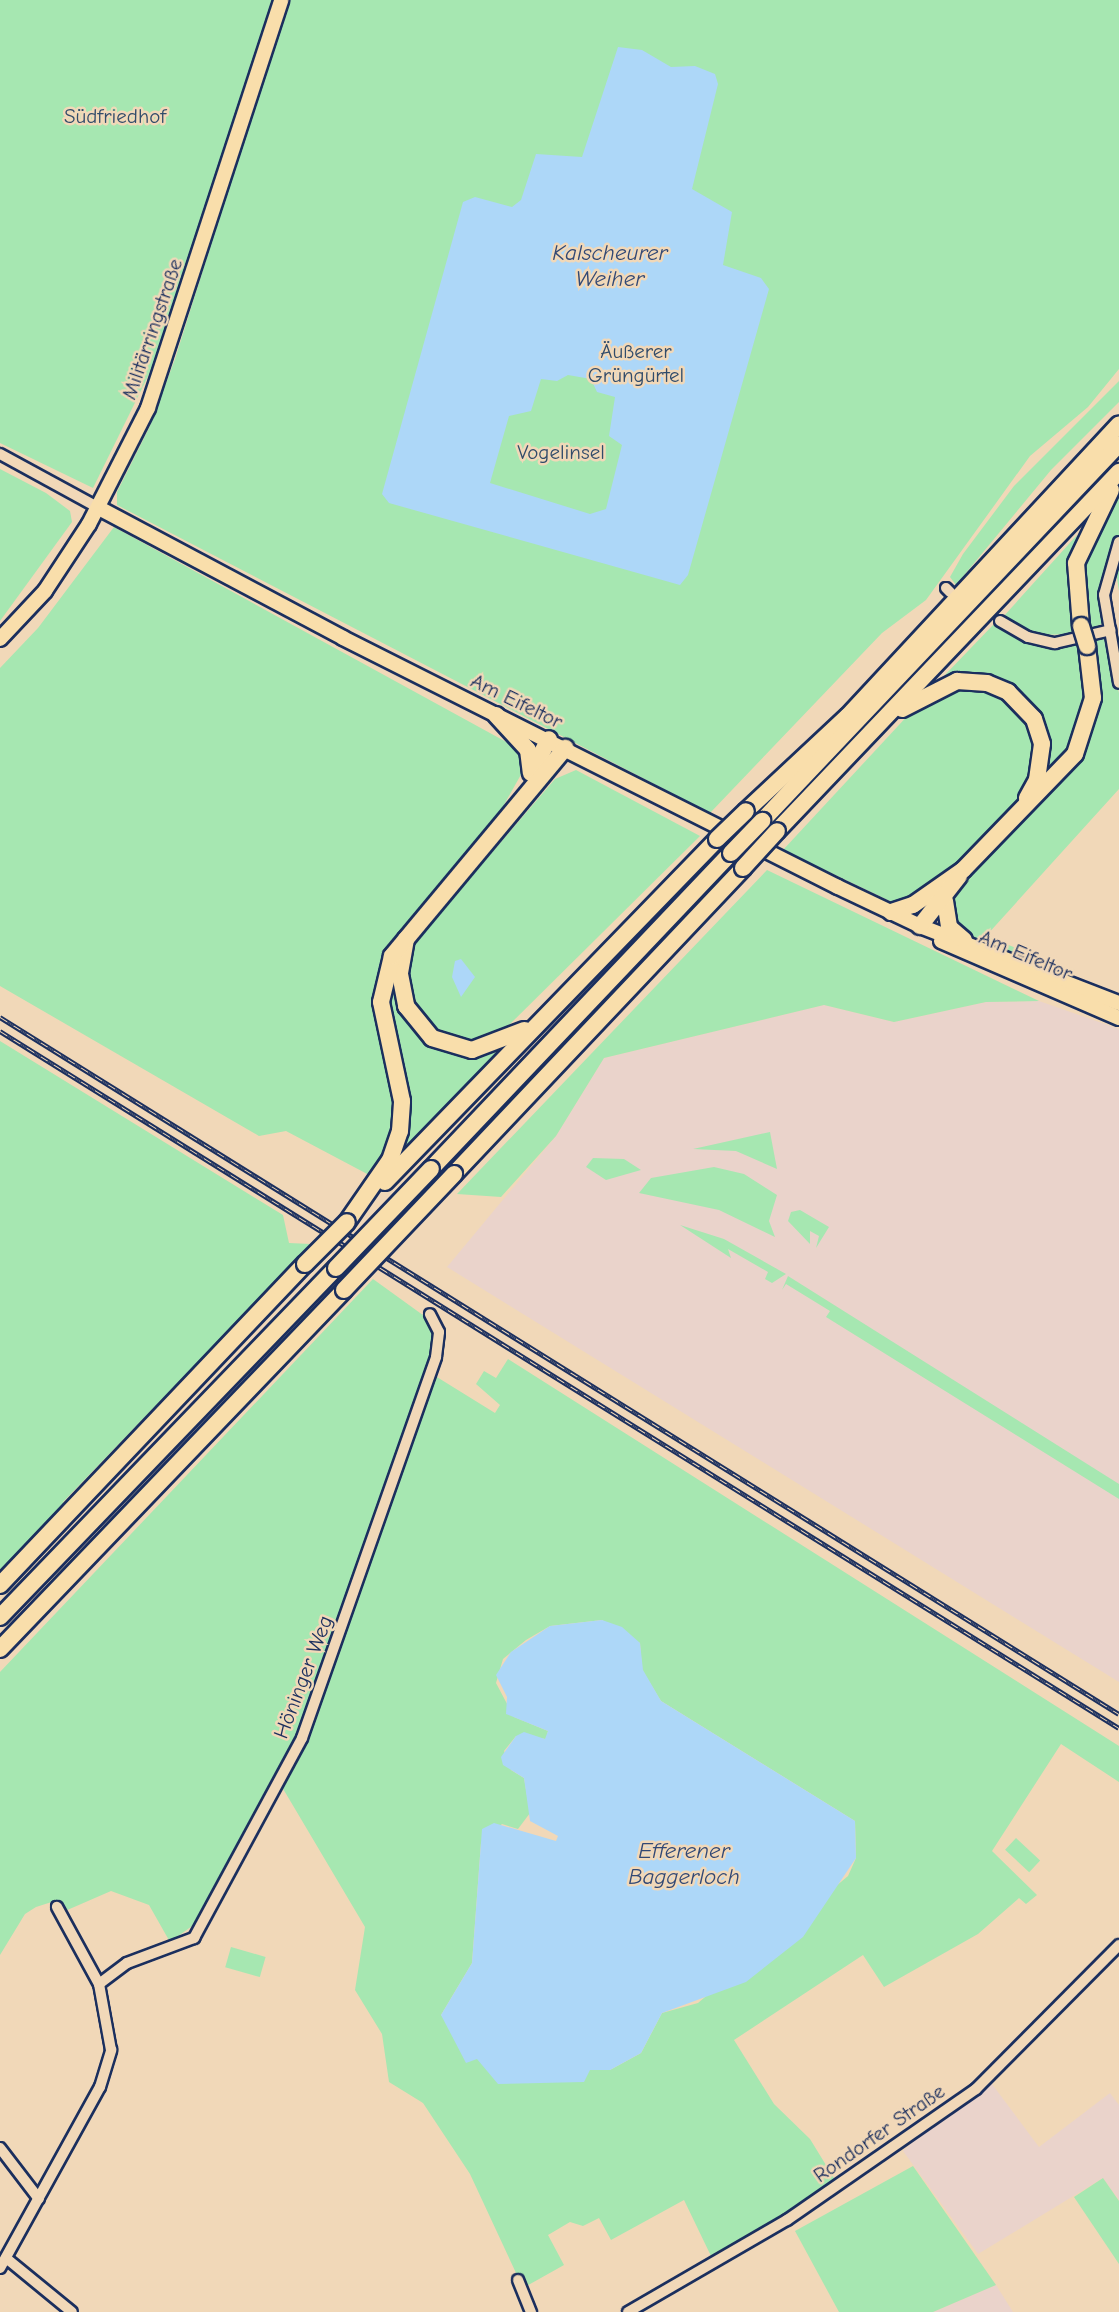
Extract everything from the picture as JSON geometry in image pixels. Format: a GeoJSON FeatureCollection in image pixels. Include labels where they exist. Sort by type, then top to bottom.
{"type":"FeatureCollection","features":[{"type":"Feature","properties":{"kind":"highway"},"geometry":{"type":"LineString","coordinates":[[762,821],[848,716],[1119,424]]}},
{"type":"Feature","properties":{"kind":"highway"},"geometry":{"type":"LineString","coordinates":[[0,1617],[337,1268],[1119,444]]}},
{"type":"Feature","properties":{"kind":"highway"},"geometry":{"type":"LineString","coordinates":[[920,926],[919,915],[1062,770],[1085,734],[1093,698],[1087,646],[1074,593],[1076,564],[1119,474]]}},
{"type":"Feature","properties":{"kind":"highway"},"geometry":{"type":"LineString","coordinates":[[0,1649],[1119,474]]}},
{"type":"Feature","properties":{"kind":"highway"},"geometry":{"type":"LineString","coordinates":[[882,721],[957,681],[987,683],[1008,692],[1034,719],[1042,744],[1037,780],[1021,810]]}},
{"type":"Feature","properties":{"kind":"highway"},"geometry":{"type":"LineString","coordinates":[[496,715],[528,750],[531,773]]}},
{"type":"Feature","properties":{"kind":"highway"},"geometry":{"type":"LineString","coordinates":[[0,1585],[305,1264],[717,839],[848,716]]}},
{"type":"Feature","properties":{"kind":"highway"},"geometry":{"type":"LineString","coordinates":[[521,802],[531,773],[549,739]]}},
{"type":"Feature","properties":{"kind":"highway"},"geometry":{"type":"LineString","coordinates":[[347,1222],[390,1160],[400,1131],[395,1067],[380,1002],[392,956],[565,748]]}},
{"type":"Feature","properties":{"kind":"highway"},"geometry":{"type":"LineString","coordinates":[[891,912],[938,897]]}},
{"type":"Feature","properties":{"kind":"highway"},"geometry":{"type":"LineString","coordinates":[[938,897],[949,926],[964,940]]}},
{"type":"Feature","properties":{"kind":"highway"},"geometry":{"type":"LineString","coordinates":[[407,937],[401,989],[416,1024],[432,1038],[455,1049],[495,1046],[549,1013]]}},
{"type":"Feature","properties":{"kind":"highway"},"geometry":{"type":"LineString","coordinates":[[0,1610],[96,1485]]}},
{"type":"Feature","properties":{"kind":"main road","name":"Militärringstraße"},"geometry":{"type":"LineString","coordinates":[[0,639],[44,591],[99,508],[159,378],[281,0]]}},
{"type":"Feature","properties":{"kind":"main road","name":"Am Eifeltor"},"geometry":{"type":"LineString","coordinates":[[99,508],[496,715],[549,739],[920,926],[958,949],[1119,1018]]}},
{"type":"Feature","properties":{"kind":"main road","name":"Am Eifeltor"},"geometry":{"type":"LineString","coordinates":[[920,926],[964,940],[1119,1003]]}},
{"type":"Feature","properties":{"kind":"street"},"geometry":{"type":"LineString","coordinates":[[0,454],[99,508]]}},
{"type":"Feature","properties":{"kind":"street"},"geometry":{"type":"LineString","coordinates":[[1119,542],[1104,595],[1119,683]]}},
{"type":"Feature","properties":{"kind":"street"},"geometry":{"type":"LineString","coordinates":[[1000,621],[1028,637],[1055,643],[1111,630]]}},
{"type":"Feature","properties":{"kind":"street","name":"Höninger Weg"},"geometry":{"type":"LineString","coordinates":[[99,1984],[127,1963],[194,1938],[302,1738],[436,1357],[439,1332],[430,1314]]}},
{"type":"Feature","properties":{"kind":"street"},"geometry":{"type":"LineString","coordinates":[[57,1907],[99,1984],[111,2030],[107,2068],[3,2263],[72,2312]]}},
{"type":"Feature","properties":{"kind":"street","name":"Rondorfer Straße"},"geometry":{"type":"LineString","coordinates":[[628,2312],[776,2227],[976,2089],[1119,1945]]}},
{"type":"Feature","properties":{"kind":"street"},"geometry":{"type":"LineString","coordinates":[[0,2148],[39,2199]]}},
{"type":"Feature","properties":{"kind":"street"},"geometry":{"type":"LineString","coordinates":[[518,2280],[531,2312]]}},
{"type":"Feature","properties":{"kind":"shaded area"},"geometry":{"type":"Polygon","coordinates":[[[1039,1001],[1119,1029],[1119,1682],[447,1267],[556,1136],[604,1058],[824,1005],[894,1022],[986,1002],[1039,1001]]]}},
{"type":"Feature","properties":{"kind":"shaded area"},"geometry":{"type":"Polygon","coordinates":[[[986,2076],[1039,2147],[1110,2093],[1119,2105],[1119,2200],[1103,2178],[978,2254],[903,2151],[986,2076]]]}},
{"type":"Feature","properties":{"kind":"shaded area"},"geometry":{"type":"Polygon","coordinates":[[[996,2285],[1013,2312],[933,2312],[996,2285]]]}},
{"type":"Feature","properties":{"kind":"green space","name":"Südfriedhof"},"geometry":{"type":"Polygon","coordinates":[[[0,0],[272,0],[155,362],[93,488],[0,443],[0,0]]]}},
{"type":"Feature","properties":{"kind":"green space","name":"Äußerer Grüngürtel"},"geometry":{"type":"Polygon","coordinates":[[[288,0],[1119,0],[1119,369],[1088,407],[1030,456],[926,600],[882,633],[710,813],[117,505],[117,492],[149,428],[175,359],[288,0]]]}},
{"type":"Feature","properties":{"kind":"green space"},"geometry":{"type":"Polygon","coordinates":[[[1119,381],[1119,402],[1051,470],[956,585],[950,577],[963,554],[1014,486],[1119,381]]]}},
{"type":"Feature","properties":{"kind":"green space"},"geometry":{"type":"Polygon","coordinates":[[[0,469],[46,493],[70,511],[72,522],[0,621],[0,469]]]}},
{"type":"Feature","properties":{"kind":"green space"},"geometry":{"type":"Polygon","coordinates":[[[1119,492],[1119,591],[1115,565],[1103,623],[1088,631],[1081,575],[1095,526],[1119,492]]]}},
{"type":"Feature","properties":{"kind":"green space"},"geometry":{"type":"Polygon","coordinates":[[[114,527],[519,749],[523,771],[496,819],[400,931],[379,972],[376,1014],[394,1111],[386,1148],[371,1176],[286,1131],[259,1136],[0,986],[0,668],[38,628],[114,527]]]}},
{"type":"Feature","properties":{"kind":"green space"},"geometry":{"type":"Polygon","coordinates":[[[1077,535],[1069,574],[1076,634],[1038,635],[1003,617],[1077,535]]]}},
{"type":"Feature","properties":{"kind":"green space"},"geometry":{"type":"Polygon","coordinates":[[[993,625],[1028,641],[1078,645],[1086,703],[1072,747],[1046,778],[1039,718],[1022,694],[983,675],[943,677],[993,625]]]}},
{"type":"Feature","properties":{"kind":"green space"},"geometry":{"type":"Polygon","coordinates":[[[1098,637],[1107,639],[1119,693],[1119,789],[986,936],[1056,964],[1044,967],[970,936],[954,921],[949,905],[957,887],[1086,743],[1100,687],[1090,642],[1098,637]]]}},
{"type":"Feature","properties":{"kind":"green space"},"geometry":{"type":"Polygon","coordinates":[[[949,687],[993,689],[1026,718],[1035,744],[1034,769],[1019,798],[968,854],[923,895],[896,904],[783,850],[911,712],[949,687]]]}},
{"type":"Feature","properties":{"kind":"green space"},"geometry":{"type":"Polygon","coordinates":[[[576,770],[700,836],[498,1036],[478,1042],[444,1036],[430,1027],[409,998],[406,979],[416,941],[555,779],[576,770]]]}},
{"type":"Feature","properties":{"kind":"green space"},"geometry":{"type":"Polygon","coordinates":[[[767,870],[1039,1001],[986,1002],[894,1022],[824,1005],[604,1058],[556,1136],[501,1197],[457,1194],[767,870]]]}},
{"type":"Feature","properties":{"kind":"green space"},"geometry":{"type":"Polygon","coordinates":[[[397,962],[405,1016],[422,1037],[480,1055],[507,1047],[399,1156],[409,1099],[388,1004],[397,962]]]}},
{"type":"Feature","properties":{"kind":"green space"},"geometry":{"type":"Polygon","coordinates":[[[0,1041],[283,1215],[289,1243],[311,1244],[63,1502],[66,1506],[0,1575],[0,1041]]]}},
{"type":"Feature","properties":{"kind":"green space"},"geometry":{"type":"Polygon","coordinates":[[[770,1132],[777,1169],[736,1151],[693,1149],[770,1132]]]}},
{"type":"Feature","properties":{"kind":"green space"},"geometry":{"type":"Polygon","coordinates":[[[593,1158],[624,1159],[641,1170],[606,1180],[586,1167],[593,1158]]]}},
{"type":"Feature","properties":{"kind":"green space"},"geometry":{"type":"Polygon","coordinates":[[[714,1167],[744,1174],[777,1195],[769,1221],[775,1237],[719,1210],[639,1193],[651,1178],[714,1167]]]}},
{"type":"Feature","properties":{"kind":"green space"},"geometry":{"type":"Polygon","coordinates":[[[800,1210],[829,1227],[816,1248],[819,1236],[810,1231],[810,1244],[788,1221],[791,1212],[800,1210]]]}},
{"type":"Feature","properties":{"kind":"green space"},"geometry":{"type":"Polygon","coordinates":[[[680,1225],[724,1239],[786,1274],[772,1283],[765,1279],[768,1272],[728,1249],[731,1258],[680,1225]]]}},
{"type":"Feature","properties":{"kind":"green space"},"geometry":{"type":"Polygon","coordinates":[[[788,1276],[1119,1484],[1119,1499],[826,1317],[830,1311],[786,1284],[782,1290],[788,1276]]]}},
{"type":"Feature","properties":{"kind":"green space"},"geometry":{"type":"Polygon","coordinates":[[[373,1279],[427,1318],[435,1347],[298,1735],[199,1921],[170,1942],[149,1905],[111,1891],[65,1911],[58,1900],[36,1907],[25,1914],[0,1955],[0,1672],[373,1279]]]}},
{"type":"Feature","properties":{"kind":"green space"},"geometry":{"type":"Polygon","coordinates":[[[508,1359],[1119,1746],[1119,1782],[1061,1744],[992,1851],[1037,1895],[1026,1904],[1019,1898],[978,1934],[884,1987],[863,1955],[734,2040],[774,2104],[810,2139],[837,2183],[711,2256],[684,2200],[611,2240],[599,2218],[583,2226],[570,2222],[548,2235],[564,2265],[523,2288],[470,2174],[423,2103],[389,2082],[382,2034],[355,1990],[365,1927],[282,1787],[314,1718],[432,1374],[495,1413],[500,1405],[476,1384],[484,1371],[496,1378],[508,1359]],[[602,1620],[550,1626],[526,1640],[503,1659],[496,1683],[514,1717],[548,1731],[546,1739],[516,1736],[504,1751],[511,1770],[524,1778],[530,1813],[518,1829],[502,1824],[481,1843],[472,1963],[441,2015],[477,2058],[610,2070],[641,2053],[662,2013],[698,2003],[848,1876],[856,1858],[855,1821],[661,1701],[642,1670],[640,1643],[602,1620]]]}},
{"type":"Feature","properties":{"kind":"green space"},"geometry":{"type":"Polygon","coordinates":[[[1016,1838],[1040,1861],[1029,1872],[1005,1850],[1016,1838]]]}},
{"type":"Feature","properties":{"kind":"green space"},"geometry":{"type":"Polygon","coordinates":[[[231,1947],[266,1957],[260,1977],[225,1967],[231,1947]]]}},
{"type":"Feature","properties":{"kind":"green space"},"geometry":{"type":"Polygon","coordinates":[[[913,2166],[996,2285],[933,2312],[839,2312],[795,2231],[913,2166]]]}},
{"type":"Feature","properties":{"kind":"green space"},"geometry":{"type":"Polygon","coordinates":[[[1103,2178],[1119,2201],[1119,2264],[1074,2197],[1103,2178]]]}},
{"type":"Feature","properties":{"kind":"water","name":"Kalscheurer Weiher"},"geometry":{"type":"Polygon","coordinates":[[[618,47],[642,50],[671,67],[695,66],[715,74],[718,84],[692,189],[732,212],[723,265],[761,278],[769,289],[688,575],[680,585],[389,503],[382,494],[463,202],[475,197],[512,207],[521,200],[536,154],[582,157],[618,47]],[[568,375],[557,381],[541,379],[531,411],[509,416],[490,483],[590,514],[606,509],[622,445],[609,436],[615,397],[597,392],[591,379],[568,375]]]}},
{"type":"Feature","properties":{"kind":"water"},"geometry":{"type":"Polygon","coordinates":[[[461,959],[475,977],[461,997],[452,977],[455,961],[461,959]]]}},
{"type":"Feature","properties":{"kind":"water","name":"Efferener Baggerloch"},"geometry":{"type":"Polygon","coordinates":[[[602,1620],[622,1627],[640,1643],[643,1670],[661,1701],[855,1821],[856,1858],[803,1937],[746,1982],[662,2013],[641,2053],[610,2070],[590,2070],[584,2082],[498,2084],[477,2059],[466,2063],[441,2015],[472,1963],[482,1829],[494,1823],[556,1841],[558,1836],[530,1821],[524,1778],[503,1765],[501,1757],[516,1736],[524,1732],[545,1739],[548,1731],[506,1714],[507,1697],[496,1675],[511,1652],[550,1626],[602,1620]]]}},
{"type":"Feature","properties":{"kind":"railway"},"geometry":{"type":"LineString","coordinates":[[0,1017],[1119,1714]]}},
{"type":"Feature","properties":{"kind":"railway"},"geometry":{"type":"LineString","coordinates":[[0,1031],[1119,1728]]}},
{"type":"Feature","properties":{"kind":"park label","name":"Vogelinsel"},"geometry":{"type":"Point","coordinates":[561,452]}}]}
